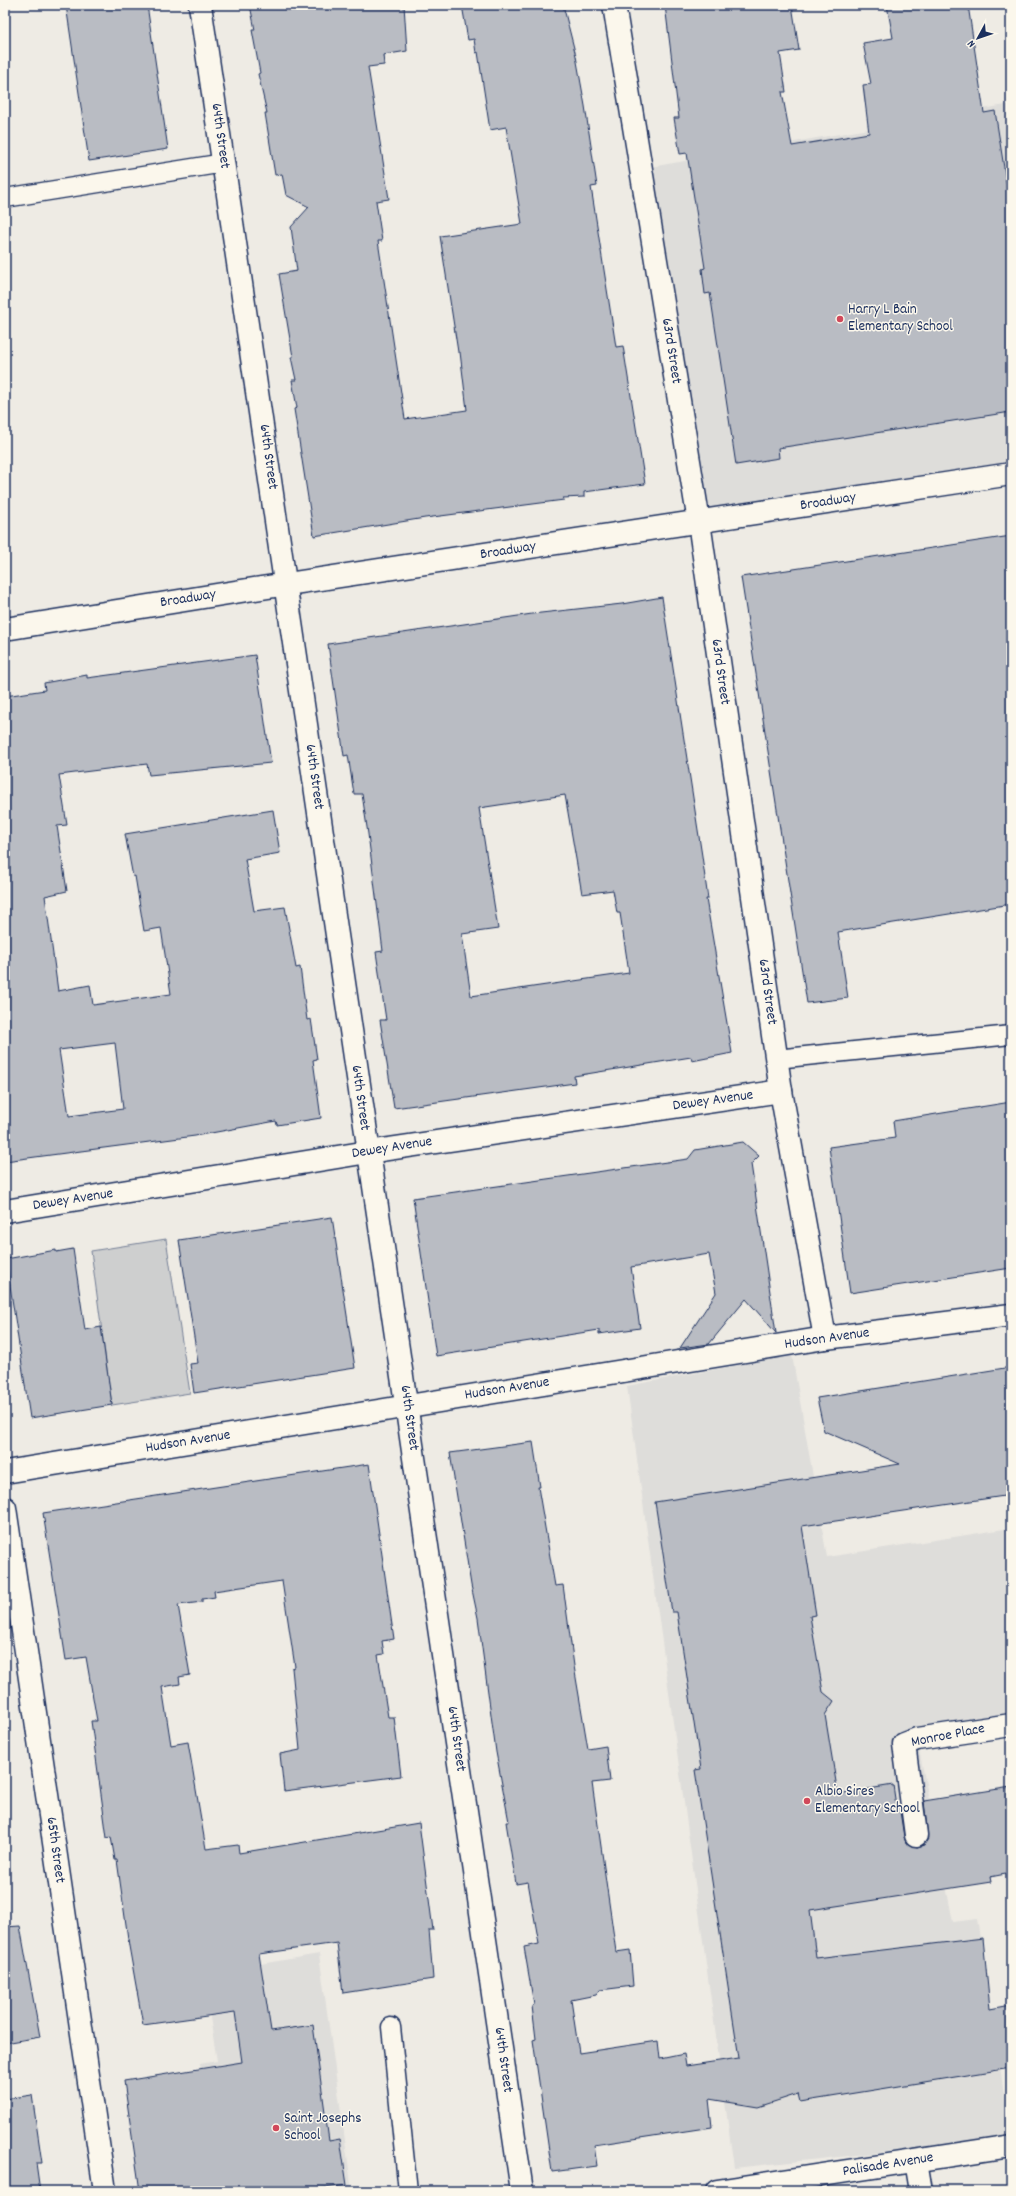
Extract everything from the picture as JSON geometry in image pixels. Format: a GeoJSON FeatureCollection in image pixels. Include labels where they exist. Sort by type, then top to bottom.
{"type":"FeatureCollection","features":[{"type":"Feature","properties":{"kind":"street","name":"64th Street"},"geometry":{"type":"LineString","coordinates":[[200,5],[287,584],[368,1152],[408,1406],[522,2191]]}},
{"type":"Feature","properties":{"kind":"street","name":"63rd Street"},"geometry":{"type":"LineString","coordinates":[[614,5],[699,522],[781,1091],[825,1338]]}},
{"type":"Feature","properties":{"kind":"street","name":"Broadway"},"geometry":{"type":"LineString","coordinates":[[5,629],[287,584],[1011,474]]}},
{"type":"Feature","properties":{"kind":"street","name":"Dewey Avenue"},"geometry":{"type":"LineString","coordinates":[[5,1211],[368,1152],[781,1091]]}},
{"type":"Feature","properties":{"kind":"street","name":"Hudson Avenue"},"geometry":{"type":"LineString","coordinates":[[5,1472],[825,1338],[1011,1315]]}},
{"type":"Feature","properties":{"kind":"street","name":"65th Street"},"geometry":{"type":"LineString","coordinates":[[5,1508],[105,2191]]}},
{"type":"Feature","properties":{"kind":"street","name":"Monroe Place"},"geometry":{"type":"LineString","coordinates":[[916,1835],[904,1744],[917,1739],[1011,1724]]}},
{"type":"Feature","properties":{"kind":"street","name":"Palisade Avenue"},"geometry":{"type":"LineString","coordinates":[[717,2191],[1011,2146]]}},
{"type":"Feature","properties":{"kind":"street"},"geometry":{"type":"LineString","coordinates":[[915,2161],[920,2191]]}},
{"type":"Feature","properties":{"kind":"lane"},"geometry":{"type":"LineString","coordinates":[[5,198],[224,163]]}},
{"type":"Feature","properties":{"kind":"lane"},"geometry":{"type":"LineString","coordinates":[[776,1059],[1011,1035]]}},
{"type":"Feature","properties":{"kind":"lane"},"geometry":{"type":"LineString","coordinates":[[391,2027],[408,2191]]}},
{"type":"Feature","properties":{"kind":"shaded area","name":"Harry L Bain Elementary School"},"geometry":{"type":"Polygon","coordinates":[[[1011,104],[1011,470],[702,517],[645,168],[1011,104]]]}},
{"type":"Feature","properties":{"kind":"shaded area"},"geometry":{"type":"Polygon","coordinates":[[[166,1239],[190,1393],[112,1405],[91,1251],[166,1239]]]}},
{"type":"Feature","properties":{"kind":"shaded area","name":"Albio Sires Elementary School"},"geometry":{"type":"Polygon","coordinates":[[[792,1355],[827,1557],[1011,1528],[1011,1725],[917,1739],[953,1922],[977,1919],[1011,2139],[734,2168],[627,1386],[792,1355]]]}},
{"type":"Feature","properties":{"kind":"shaded area","name":"Saint Josephs School"},"geometry":{"type":"Polygon","coordinates":[[[319,1954],[352,2191],[218,2191],[200,2064],[217,2061],[203,1974],[319,1954]]]}},
{"type":"Feature","properties":{"kind":"building"},"geometry":{"type":"Polygon","coordinates":[[[66,5],[147,5],[168,149],[89,161],[66,5]]]}},
{"type":"Feature","properties":{"kind":"building"},"geometry":{"type":"Polygon","coordinates":[[[250,5],[404,5],[407,51],[383,55],[384,65],[368,67],[389,199],[376,201],[382,241],[378,241],[405,419],[467,410],[460,352],[458,352],[440,236],[522,224],[506,127],[490,130],[478,52],[476,53],[474,39],[468,40],[462,5],[563,5],[576,56],[585,106],[597,186],[591,187],[616,347],[623,346],[645,484],[584,492],[584,497],[563,498],[564,500],[425,518],[314,536],[294,409],[297,408],[292,380],[296,380],[291,357],[293,357],[279,274],[297,271],[291,227],[309,207],[286,195],[282,174],[275,175],[265,113],[267,113],[258,74],[260,73],[252,30],[255,30],[250,5]]]}},
{"type":"Feature","properties":{"kind":"building","name":"Harry L Bain Elementary School"},"geometry":{"type":"Polygon","coordinates":[[[665,5],[792,5],[799,50],[780,53],[786,92],[782,92],[792,146],[869,133],[863,85],[871,84],[863,43],[893,38],[887,5],[968,5],[984,113],[995,111],[1011,212],[1011,412],[778,448],[779,458],[736,465],[710,293],[705,294],[702,269],[705,268],[687,153],[680,154],[674,118],[679,118],[665,5]]]}},
{"type":"Feature","properties":{"kind":"building"},"geometry":{"type":"Polygon","coordinates":[[[1011,536],[1011,904],[838,932],[848,998],[807,1003],[741,577],[1011,536]]]}},
{"type":"Feature","properties":{"kind":"building"},"geometry":{"type":"Polygon","coordinates":[[[662,597],[702,856],[708,899],[706,899],[732,1053],[692,1061],[691,1057],[574,1076],[575,1083],[394,1108],[380,1020],[386,1020],[376,952],[383,951],[368,834],[362,794],[354,794],[348,755],[344,756],[328,644],[532,614],[622,604],[662,597]],[[565,795],[479,808],[498,929],[462,934],[471,996],[629,973],[620,913],[617,913],[613,890],[582,894],[565,795]]]}},
{"type":"Feature","properties":{"kind":"building"},"geometry":{"type":"Polygon","coordinates":[[[255,655],[271,763],[149,775],[147,764],[59,775],[67,825],[57,826],[67,891],[45,896],[58,991],[90,985],[93,1005],[171,994],[161,928],[144,931],[135,876],[133,877],[125,834],[273,810],[280,853],[245,859],[254,911],[285,907],[296,968],[300,967],[307,1020],[311,1019],[317,1059],[313,1060],[321,1118],[277,1125],[276,1121],[195,1136],[5,1161],[5,696],[45,690],[44,683],[87,675],[87,678],[255,655]],[[115,1043],[59,1050],[69,1116],[123,1109],[115,1043]]]}},
{"type":"Feature","properties":{"kind":"building"},"geometry":{"type":"Polygon","coordinates":[[[1011,1102],[1011,1268],[850,1293],[829,1147],[895,1138],[893,1121],[1011,1102]]]}},
{"type":"Feature","properties":{"kind":"building"},"geometry":{"type":"Polygon","coordinates":[[[743,1142],[759,1156],[751,1164],[776,1333],[746,1299],[709,1344],[680,1348],[716,1293],[709,1254],[631,1267],[640,1328],[599,1334],[599,1330],[436,1356],[413,1198],[688,1159],[695,1150],[743,1142]]]}},
{"type":"Feature","properties":{"kind":"building"},"geometry":{"type":"Polygon","coordinates":[[[332,1217],[355,1368],[194,1393],[190,1364],[198,1363],[179,1240],[332,1217]]]}},
{"type":"Feature","properties":{"kind":"building"},"geometry":{"type":"Polygon","coordinates":[[[73,1249],[85,1330],[101,1327],[112,1405],[30,1418],[6,1259],[56,1250],[56,1252],[73,1249]]]}},
{"type":"Feature","properties":{"kind":"building"},"geometry":{"type":"Polygon","coordinates":[[[1011,1367],[1011,1495],[802,1526],[816,1615],[810,1616],[823,1692],[834,1701],[825,1715],[838,1794],[893,1785],[896,1806],[899,1805],[906,1843],[917,1847],[924,1845],[928,1839],[924,1801],[1011,1787],[1011,1873],[990,1877],[991,1882],[810,1910],[816,1958],[983,1938],[990,2009],[1011,2005],[1011,2068],[800,2102],[798,2094],[758,2107],[709,2099],[712,2127],[594,2145],[597,2166],[552,2172],[533,2040],[536,2039],[532,2006],[534,2005],[524,1947],[539,1944],[528,1882],[516,1884],[506,1822],[509,1822],[496,1752],[478,1618],[471,1585],[450,1453],[533,1442],[540,1487],[538,1487],[555,1586],[563,1585],[574,1666],[588,1749],[606,1746],[610,1781],[592,1783],[616,1952],[630,1950],[633,1986],[600,1990],[596,1995],[571,2000],[579,2053],[658,2041],[660,2059],[684,2054],[686,2066],[739,2058],[695,1770],[701,1769],[677,1612],[672,1612],[655,1502],[900,1464],[824,1431],[817,1398],[1011,1367]]]}},
{"type":"Feature","properties":{"kind":"building"},"geometry":{"type":"Polygon","coordinates":[[[369,1464],[394,1639],[382,1641],[384,1654],[378,1655],[388,1717],[394,1717],[401,1776],[284,1791],[280,1754],[300,1750],[292,1668],[295,1667],[282,1581],[214,1591],[215,1597],[202,1599],[202,1602],[178,1605],[190,1675],[179,1677],[180,1684],[162,1687],[171,1745],[188,1742],[206,1849],[238,1845],[239,1853],[419,1823],[433,1930],[429,1930],[433,1979],[343,1993],[337,1943],[259,1954],[271,2031],[313,2025],[329,2141],[340,2139],[347,2185],[302,2191],[140,2191],[124,2081],[242,2062],[235,2012],[143,2025],[129,1946],[117,1860],[115,1860],[111,1837],[107,1838],[91,1721],[97,1721],[86,1657],[66,1660],[43,1513],[369,1464]]]}},
{"type":"Feature","properties":{"kind":"building"},"geometry":{"type":"Polygon","coordinates":[[[20,1926],[40,2037],[5,2043],[5,1927],[20,1926]]]}},
{"type":"Feature","properties":{"kind":"building"},"geometry":{"type":"Polygon","coordinates":[[[32,2095],[42,2163],[36,2163],[40,2191],[5,2191],[5,2099],[32,2095]]]}},
{"type":"Feature","properties":{"kind":"place","name":"Harry L Bain Elementary School"},"geometry":{"type":"Point","coordinates":[840,319]}},
{"type":"Feature","properties":{"kind":"place","name":"Albio Sires Elementary School"},"geometry":{"type":"Point","coordinates":[807,1801]}},
{"type":"Feature","properties":{"kind":"place","name":"Saint Josephs School"},"geometry":{"type":"Point","coordinates":[276,2128]}}]}
